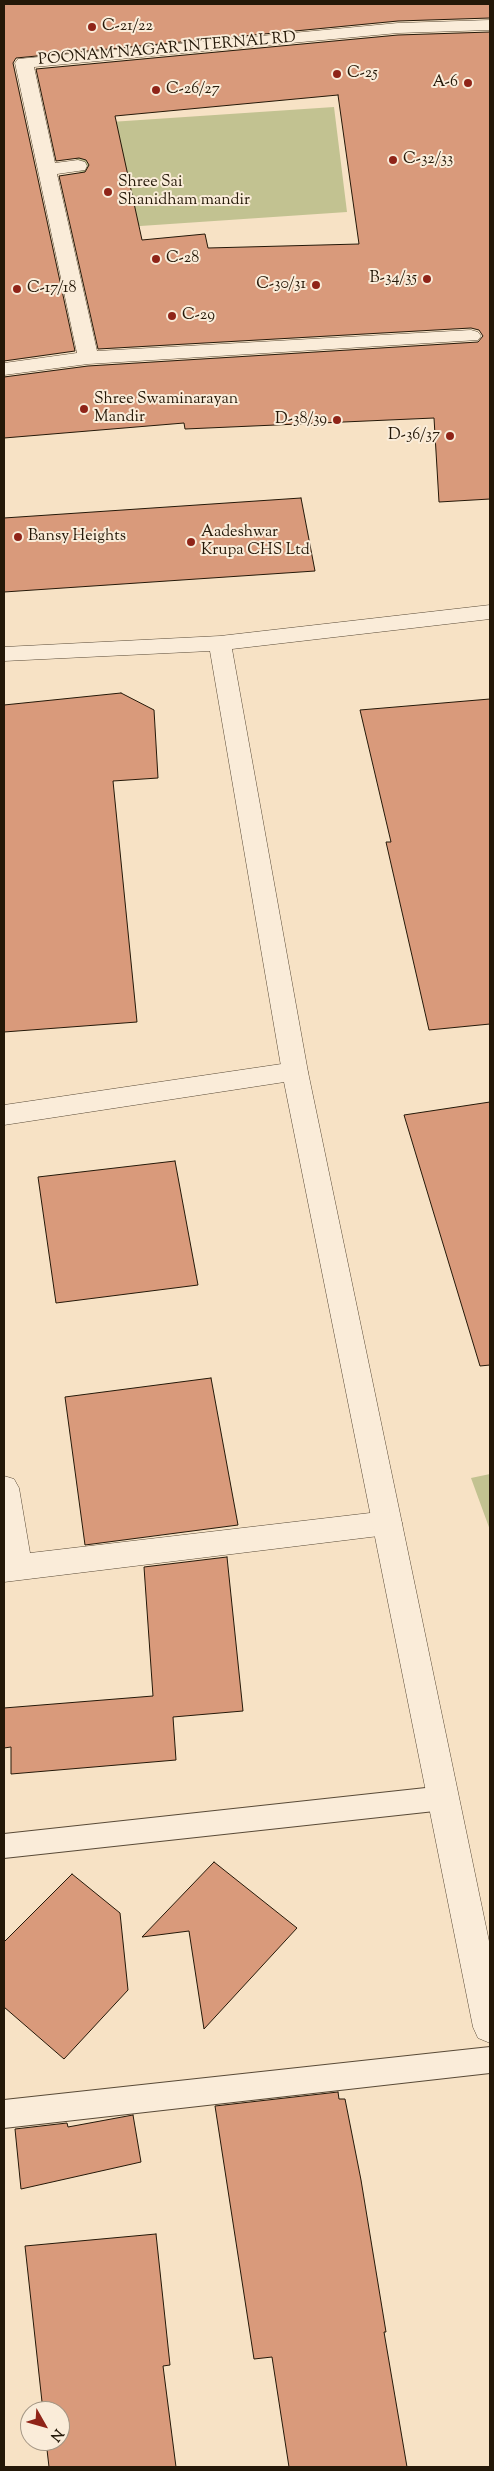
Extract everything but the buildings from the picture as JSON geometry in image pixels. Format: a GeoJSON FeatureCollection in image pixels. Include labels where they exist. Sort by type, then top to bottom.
{"type":"FeatureCollection","features":[{"type":"Feature","properties":{"kind":"street","name":"POONAM NAGAR INTERNAL RD"},"geometry":{"type":"LineString","coordinates":[[88,358],[24,63],[398,28],[490,25]]}},
{"type":"Feature","properties":{"kind":"street"},"geometry":{"type":"LineString","coordinates":[[8,79],[27,78]]}},
{"type":"Feature","properties":{"kind":"street"},"geometry":{"type":"LineString","coordinates":[[47,169],[78,166]]}},
{"type":"Feature","properties":{"kind":"street"},"geometry":{"type":"LineString","coordinates":[[4,368],[88,358],[471,336]]}},
{"type":"Feature","properties":{"kind":"street"},"geometry":{"type":"LineString","coordinates":[[4,654],[220,643],[490,612]]}},
{"type":"Feature","properties":{"kind":"street"},"geometry":{"type":"LineString","coordinates":[[220,643],[295,1072],[490,2027]]}},
{"type":"Feature","properties":{"kind":"street"},"geometry":{"type":"LineString","coordinates":[[4,1115],[295,1072]]}},
{"type":"Feature","properties":{"kind":"street"},"geometry":{"type":"LineString","coordinates":[[4,1488],[11,1568],[387,1523]]}},
{"type":"Feature","properties":{"kind":"lane"},"geometry":{"type":"LineString","coordinates":[[4,1846],[444,1798]]}},
{"type":"Feature","properties":{"kind":"lane"},"geometry":{"type":"LineString","coordinates":[[4,2114],[490,2060]]}},
{"type":"Feature","properties":{"kind":"green space"},"geometry":{"type":"Polygon","coordinates":[[[334,107],[347,212],[96,229],[66,125],[334,107]]]}},
{"type":"Feature","properties":{"kind":"green space"},"geometry":{"type":"Polygon","coordinates":[[[490,1474],[490,1530],[471,1478],[490,1474]]]}},
{"type":"Feature","properties":{"kind":"place","name":"C-21/22"},"geometry":{"type":"Point","coordinates":[92,27]}},
{"type":"Feature","properties":{"kind":"place","name":"C-25"},"geometry":{"type":"Point","coordinates":[337,74]}},
{"type":"Feature","properties":{"kind":"place","name":"A-6"},"geometry":{"type":"Point","coordinates":[468,83]}},
{"type":"Feature","properties":{"kind":"place","name":"C-26/27"},"geometry":{"type":"Point","coordinates":[156,90]}},
{"type":"Feature","properties":{"kind":"place","name":"C-32/33"},"geometry":{"type":"Point","coordinates":[393,160]}},
{"type":"Feature","properties":{"kind":"place","name":"Shree Sai Shanidham mandir"},"geometry":{"type":"Point","coordinates":[108,192]}},
{"type":"Feature","properties":{"kind":"place","name":"C-28"},"geometry":{"type":"Point","coordinates":[156,259]}},
{"type":"Feature","properties":{"kind":"place","name":"B-34/35"},"geometry":{"type":"Point","coordinates":[427,279]}},
{"type":"Feature","properties":{"kind":"place","name":"C-30/31"},"geometry":{"type":"Point","coordinates":[316,285]}},
{"type":"Feature","properties":{"kind":"place","name":"C-17/18"},"geometry":{"type":"Point","coordinates":[17,289]}},
{"type":"Feature","properties":{"kind":"place","name":"C-29"},"geometry":{"type":"Point","coordinates":[172,316]}},
{"type":"Feature","properties":{"kind":"place","name":"Shree Swaminarayan Mandir"},"geometry":{"type":"Point","coordinates":[84,409]}},
{"type":"Feature","properties":{"kind":"place","name":"D-38/39"},"geometry":{"type":"Point","coordinates":[337,420]}},
{"type":"Feature","properties":{"kind":"place","name":"D-36/37"},"geometry":{"type":"Point","coordinates":[450,436]}},
{"type":"Feature","properties":{"kind":"place","name":"Bansy Heights"},"geometry":{"type":"Point","coordinates":[18,537]}},
{"type":"Feature","properties":{"kind":"place","name":"Aadeshwar Krupa CHS Ltd"},"geometry":{"type":"Point","coordinates":[191,542]}}]}
